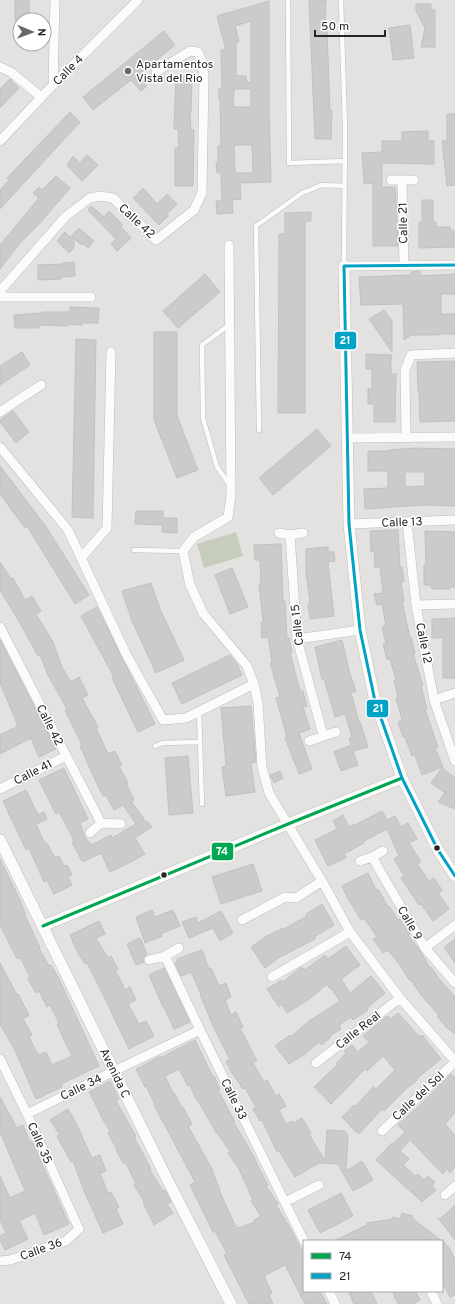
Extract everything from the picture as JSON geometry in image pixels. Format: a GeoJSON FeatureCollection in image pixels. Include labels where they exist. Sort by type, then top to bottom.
{"type":"FeatureCollection","features":[{"type":"Feature","properties":{"kind":"street"},"geometry":{"type":"LineString","coordinates":[[53,85],[55,0]]}},
{"type":"Feature","properties":{"kind":"street","name":"Calle 4"},"geometry":{"type":"LineString","coordinates":[[0,141],[41,97],[138,0]]}},
{"type":"Feature","properties":{"kind":"street","name":"Calle 42"},"geometry":{"type":"LineString","coordinates":[[0,291],[66,216],[90,198],[100,196],[113,198],[156,240],[194,210],[202,193],[204,76],[202,62],[198,52],[190,51],[156,72]]}},
{"type":"Feature","properties":{"kind":"street"},"geometry":{"type":"LineString","coordinates":[[0,67],[11,72],[41,97]]}},
{"type":"Feature","properties":{"kind":"street"},"geometry":{"type":"LineString","coordinates":[[391,180],[414,180]]}},
{"type":"Feature","properties":{"kind":"street","name":"Calle 21"},"geometry":{"type":"LineString","coordinates":[[402,180],[404,266]]}},
{"type":"Feature","properties":{"kind":"street"},"geometry":{"type":"LineString","coordinates":[[229,246],[231,487],[228,517],[194,537],[183,551],[190,585],[203,612],[247,666],[254,684],[258,703],[262,767],[269,793],[322,881],[350,932],[400,998],[455,1061]]}},
{"type":"Feature","properties":{"kind":"street"},"geometry":{"type":"LineString","coordinates":[[455,265],[344,266],[349,524],[360,630],[375,701],[402,778],[438,850],[455,876]]}},
{"type":"Feature","properties":{"kind":"street"},"geometry":{"type":"LineString","coordinates":[[0,297],[91,297]]}},
{"type":"Feature","properties":{"kind":"street"},"geometry":{"type":"LineString","coordinates":[[81,558],[107,528],[111,352]]}},
{"type":"Feature","properties":{"kind":"street"},"geometry":{"type":"LineString","coordinates":[[406,437],[405,370],[411,355],[455,352]]}},
{"type":"Feature","properties":{"kind":"street"},"geometry":{"type":"LineString","coordinates":[[0,412],[41,385]]}},
{"type":"Feature","properties":{"kind":"street"},"geometry":{"type":"LineString","coordinates":[[347,438],[455,437]]}},
{"type":"Feature","properties":{"kind":"street"},"geometry":{"type":"LineString","coordinates":[[0,447],[68,530],[127,656],[163,720],[186,718],[254,684]]}},
{"type":"Feature","properties":{"kind":"street","name":"Calle 13"},"geometry":{"type":"LineString","coordinates":[[349,524],[455,520]]}},
{"type":"Feature","properties":{"kind":"street","name":"Calle 12"},"geometry":{"type":"LineString","coordinates":[[407,522],[416,605],[434,700],[455,762]]}},
{"type":"Feature","properties":{"kind":"street"},"geometry":{"type":"LineString","coordinates":[[279,533],[290,535],[303,533]]}},
{"type":"Feature","properties":{"kind":"street","name":"Calle 15"},"geometry":{"type":"LineString","coordinates":[[290,535],[297,639],[323,735]]}},
{"type":"Feature","properties":{"kind":"street"},"geometry":{"type":"LineString","coordinates":[[416,605],[455,604]]}},
{"type":"Feature","properties":{"kind":"street","name":"Calle 42"},"geometry":{"type":"LineString","coordinates":[[0,627],[101,823]]}},
{"type":"Feature","properties":{"kind":"street"},"geometry":{"type":"LineString","coordinates":[[297,639],[360,630]]}},
{"type":"Feature","properties":{"kind":"street"},"geometry":{"type":"LineString","coordinates":[[434,700],[455,694]]}},
{"type":"Feature","properties":{"kind":"street"},"geometry":{"type":"LineString","coordinates":[[309,741],[323,735],[336,732]]}},
{"type":"Feature","properties":{"kind":"street","name":"Calle 41"},"geometry":{"type":"LineString","coordinates":[[0,789],[66,756]]}},
{"type":"Feature","properties":{"kind":"street"},"geometry":{"type":"LineString","coordinates":[[43,926],[402,778]]}},
{"type":"Feature","properties":{"kind":"street"},"geometry":{"type":"LineString","coordinates":[[90,833],[101,823],[121,824]]}},
{"type":"Feature","properties":{"kind":"street","name":"Avenida C"},"geometry":{"type":"LineString","coordinates":[[0,840],[231,1304]]}},
{"type":"Feature","properties":{"kind":"street"},"geometry":{"type":"LineString","coordinates":[[360,861],[383,851]]}},
{"type":"Feature","properties":{"kind":"street","name":"Calle 9"},"geometry":{"type":"LineString","coordinates":[[372,857],[425,948],[455,984]]}},
{"type":"Feature","properties":{"kind":"street"},"geometry":{"type":"LineString","coordinates":[[242,920],[285,897],[296,898],[322,881]]}},
{"type":"Feature","properties":{"kind":"street"},"geometry":{"type":"LineString","coordinates":[[425,948],[455,926]]}},
{"type":"Feature","properties":{"kind":"street"},"geometry":{"type":"LineString","coordinates":[[272,978],[350,932]]}},
{"type":"Feature","properties":{"kind":"street"},"geometry":{"type":"LineString","coordinates":[[149,960],[165,956],[178,948]]}},
{"type":"Feature","properties":{"kind":"street","name":"Calle 33"},"geometry":{"type":"LineString","coordinates":[[165,956],[304,1240]]}},
{"type":"Feature","properties":{"kind":"street","name":"Calle Real"},"geometry":{"type":"LineString","coordinates":[[316,1063],[400,998]]}},
{"type":"Feature","properties":{"kind":"street","name":"Calle 34"},"geometry":{"type":"LineString","coordinates":[[27,1114],[200,1030]]}},
{"type":"Feature","properties":{"kind":"street","name":"Calle 35"},"geometry":{"type":"LineString","coordinates":[[0,1059],[79,1228]]}},
{"type":"Feature","properties":{"kind":"street","name":"Calle del Sol"},"geometry":{"type":"LineString","coordinates":[[382,1131],[455,1061]]}},
{"type":"Feature","properties":{"kind":"street"},"geometry":{"type":"LineString","coordinates":[[285,1202],[319,1185]]}},
{"type":"Feature","properties":{"kind":"street"},"geometry":{"type":"LineString","coordinates":[[446,1195],[455,1186]]}},
{"type":"Feature","properties":{"kind":"street","name":"Calle 36"},"geometry":{"type":"LineString","coordinates":[[0,1261],[10,1260],[66,1241],[79,1228]]}},
{"type":"Feature","properties":{"kind":"street"},"geometry":{"type":"LineString","coordinates":[[329,1292],[335,1304]]}},
{"type":"Feature","properties":{"kind":"street"},"geometry":{"type":"LineString","coordinates":[[431,1292],[437,1304]]}},
{"type":"Feature","properties":{"kind":"lane"},"geometry":{"type":"LineString","coordinates":[[288,0],[289,163],[344,161]]}},
{"type":"Feature","properties":{"kind":"lane"},"geometry":{"type":"LineString","coordinates":[[341,0],[344,266]]}},
{"type":"Feature","properties":{"kind":"lane"},"geometry":{"type":"LineString","coordinates":[[258,430],[256,226],[302,193],[322,185],[344,186]]}},
{"type":"Feature","properties":{"kind":"lane"},"geometry":{"type":"LineString","coordinates":[[230,325],[202,345],[203,418],[217,467],[231,487]]}},
{"type":"Feature","properties":{"kind":"lane"},"geometry":{"type":"LineString","coordinates":[[134,550],[183,551]]}},
{"type":"Feature","properties":{"kind":"lane"},"geometry":{"type":"LineString","coordinates":[[199,711],[202,804]]}},
{"type":"Feature","properties":{"kind":"lane"},"geometry":{"type":"LineString","coordinates":[[155,746],[163,743],[200,742]]}},
{"type":"Feature","properties":{"kind":"green space"},"geometry":{"type":"Polygon","coordinates":[[[236,532],[243,556],[204,568],[197,544],[236,532]]]}},
{"type":"Feature","properties":{"kind":"building"},"geometry":{"type":"Polygon","coordinates":[[[15,0],[29,0],[29,12],[15,12],[15,0]]]}},
{"type":"Feature","properties":{"kind":"building"},"geometry":{"type":"Polygon","coordinates":[[[309,0],[326,0],[325,29],[327,29],[330,111],[332,111],[331,139],[315,139],[309,0]]]}},
{"type":"Feature","properties":{"kind":"building"},"geometry":{"type":"Polygon","coordinates":[[[269,1],[271,182],[240,183],[241,199],[232,200],[233,213],[217,214],[216,201],[222,201],[221,173],[217,173],[216,163],[218,163],[218,146],[221,146],[219,89],[222,89],[221,50],[226,50],[217,16],[269,1]],[[251,21],[235,26],[239,41],[236,42],[236,76],[246,76],[247,82],[251,82],[251,21]],[[234,89],[233,107],[251,107],[251,89],[234,89]],[[234,145],[235,173],[253,173],[252,145],[234,145]]]}},
{"type":"Feature","properties":{"kind":"building"},"geometry":{"type":"Polygon","coordinates":[[[416,4],[431,4],[431,10],[435,10],[435,47],[421,47],[425,28],[416,11],[416,4]]]}},
{"type":"Feature","properties":{"kind":"building"},"geometry":{"type":"Polygon","coordinates":[[[410,25],[414,58],[393,60],[389,28],[410,25]]]}},
{"type":"Feature","properties":{"kind":"building","name":"Apartamentos Vista del Rio"},"geometry":{"type":"Polygon","coordinates":[[[164,31],[175,45],[138,75],[147,86],[141,91],[131,80],[93,110],[83,97],[164,31]]]}},
{"type":"Feature","properties":{"kind":"building"},"geometry":{"type":"Polygon","coordinates":[[[176,77],[192,77],[190,112],[191,130],[194,130],[193,186],[175,186],[175,148],[179,148],[178,129],[174,129],[176,77]]]}},
{"type":"Feature","properties":{"kind":"building"},"geometry":{"type":"Polygon","coordinates":[[[10,79],[19,88],[0,108],[0,89],[10,79]]]}},
{"type":"Feature","properties":{"kind":"building"},"geometry":{"type":"Polygon","coordinates":[[[70,112],[80,122],[0,209],[0,190],[9,180],[7,178],[70,112]]]}},
{"type":"Feature","properties":{"kind":"building"},"geometry":{"type":"Polygon","coordinates":[[[447,114],[455,114],[455,185],[447,186],[442,141],[447,141],[447,114]]]}},
{"type":"Feature","properties":{"kind":"building"},"geometry":{"type":"Polygon","coordinates":[[[428,131],[428,141],[434,141],[434,164],[382,163],[382,187],[395,187],[398,246],[373,246],[373,183],[364,184],[362,153],[382,152],[382,141],[402,141],[402,132],[428,131]]]}},
{"type":"Feature","properties":{"kind":"building"},"geometry":{"type":"Polygon","coordinates":[[[87,155],[98,165],[82,181],[67,165],[73,156],[80,163],[87,155]]]}},
{"type":"Feature","properties":{"kind":"building"},"geometry":{"type":"Polygon","coordinates":[[[56,176],[70,188],[40,223],[20,243],[0,269],[0,245],[39,198],[33,193],[39,187],[42,190],[56,176]]]}},
{"type":"Feature","properties":{"kind":"building"},"geometry":{"type":"Polygon","coordinates":[[[143,188],[157,204],[167,194],[177,204],[159,225],[133,198],[143,188]]]}},
{"type":"Feature","properties":{"kind":"building"},"geometry":{"type":"Polygon","coordinates":[[[422,200],[433,200],[433,222],[436,222],[436,227],[450,227],[450,230],[454,230],[454,247],[419,248],[419,222],[422,222],[422,200]]]}},
{"type":"Feature","properties":{"kind":"building"},"geometry":{"type":"Polygon","coordinates":[[[91,206],[104,217],[109,211],[123,225],[121,227],[131,238],[117,251],[111,244],[116,239],[88,210],[91,206]]]}},
{"type":"Feature","properties":{"kind":"building"},"geometry":{"type":"Polygon","coordinates":[[[311,212],[311,221],[305,221],[305,413],[278,413],[279,234],[285,234],[285,213],[311,212]]]}},
{"type":"Feature","properties":{"kind":"building"},"geometry":{"type":"Polygon","coordinates":[[[79,228],[94,241],[88,248],[83,244],[80,244],[74,238],[74,248],[69,253],[57,241],[65,232],[70,237],[79,228]]]}},
{"type":"Feature","properties":{"kind":"building"},"geometry":{"type":"Polygon","coordinates":[[[74,262],[75,276],[61,277],[61,279],[38,280],[38,265],[74,262]]]}},
{"type":"Feature","properties":{"kind":"building"},"geometry":{"type":"Polygon","coordinates":[[[420,271],[420,276],[455,274],[455,294],[441,294],[441,314],[455,314],[455,334],[411,335],[404,340],[403,304],[361,305],[359,277],[411,275],[411,272],[420,271]]]}},
{"type":"Feature","properties":{"kind":"building"},"geometry":{"type":"Polygon","coordinates":[[[205,274],[220,292],[178,328],[163,311],[205,274]]]}},
{"type":"Feature","properties":{"kind":"building"},"geometry":{"type":"Polygon","coordinates":[[[70,307],[99,308],[98,323],[82,323],[82,325],[67,324],[67,326],[39,325],[39,328],[15,328],[14,315],[42,312],[70,312],[70,307]]]}},
{"type":"Feature","properties":{"kind":"building"},"geometry":{"type":"Polygon","coordinates":[[[384,310],[392,321],[392,352],[369,319],[384,310]]]}},
{"type":"Feature","properties":{"kind":"building"},"geometry":{"type":"Polygon","coordinates":[[[154,332],[177,332],[177,416],[198,470],[177,478],[154,420],[154,332]]]}},
{"type":"Feature","properties":{"kind":"building"},"geometry":{"type":"Polygon","coordinates":[[[76,339],[96,340],[93,518],[72,517],[76,339]]]}},
{"type":"Feature","properties":{"kind":"building"},"geometry":{"type":"Polygon","coordinates":[[[22,352],[30,365],[0,385],[0,366],[22,352]]]}},
{"type":"Feature","properties":{"kind":"building"},"geometry":{"type":"Polygon","coordinates":[[[366,354],[392,355],[390,362],[391,374],[396,374],[395,422],[374,422],[374,404],[368,404],[368,389],[372,389],[372,369],[366,369],[366,354]]]}},
{"type":"Feature","properties":{"kind":"building"},"geometry":{"type":"Polygon","coordinates":[[[455,361],[455,421],[420,422],[417,362],[455,361]]]}},
{"type":"Feature","properties":{"kind":"building"},"geometry":{"type":"Polygon","coordinates":[[[13,411],[29,432],[16,443],[0,422],[0,420],[13,411]]]}},
{"type":"Feature","properties":{"kind":"building"},"geometry":{"type":"Polygon","coordinates":[[[317,429],[331,446],[273,495],[259,478],[317,429]]]}},
{"type":"Feature","properties":{"kind":"building"},"geometry":{"type":"Polygon","coordinates":[[[415,448],[455,449],[455,506],[424,505],[365,509],[364,489],[388,488],[388,471],[368,471],[368,451],[415,448]],[[405,472],[405,487],[425,486],[425,472],[405,472]]]}},
{"type":"Feature","properties":{"kind":"building"},"geometry":{"type":"Polygon","coordinates":[[[0,466],[45,525],[89,595],[75,604],[27,526],[25,528],[0,494],[0,466]]]}},
{"type":"Feature","properties":{"kind":"building"},"geometry":{"type":"Polygon","coordinates":[[[136,511],[163,511],[163,518],[177,518],[177,533],[162,532],[163,525],[135,524],[136,511]]]}},
{"type":"Feature","properties":{"kind":"building"},"geometry":{"type":"Polygon","coordinates":[[[398,530],[400,567],[402,567],[404,582],[401,582],[404,601],[402,601],[410,638],[411,637],[415,653],[413,653],[423,686],[421,686],[427,708],[425,709],[438,747],[435,748],[443,767],[422,775],[415,755],[412,756],[398,722],[402,720],[396,698],[398,697],[394,681],[396,680],[390,659],[387,660],[383,644],[386,644],[382,627],[386,626],[382,604],[377,605],[374,594],[383,593],[380,567],[375,568],[374,551],[371,552],[370,531],[398,530]]]}},
{"type":"Feature","properties":{"kind":"building"},"geometry":{"type":"Polygon","coordinates":[[[425,531],[455,532],[455,587],[450,587],[450,589],[432,589],[431,585],[424,585],[424,565],[426,565],[425,531]]]}},
{"type":"Feature","properties":{"kind":"building"},"geometry":{"type":"Polygon","coordinates":[[[281,544],[283,601],[285,601],[287,638],[289,638],[292,652],[290,653],[300,691],[303,691],[307,706],[303,707],[310,729],[299,733],[312,769],[299,774],[285,738],[287,737],[276,698],[280,697],[270,663],[272,662],[268,637],[262,638],[261,623],[263,622],[259,584],[261,584],[260,560],[255,560],[254,545],[281,544]]]}},
{"type":"Feature","properties":{"kind":"building"},"geometry":{"type":"Polygon","coordinates":[[[328,547],[328,552],[334,552],[335,561],[328,562],[334,616],[310,619],[308,604],[310,603],[306,571],[306,549],[328,547]]]}},
{"type":"Feature","properties":{"kind":"building"},"geometry":{"type":"Polygon","coordinates":[[[0,562],[11,579],[13,578],[25,600],[32,596],[41,611],[36,614],[53,642],[62,667],[71,682],[79,677],[88,695],[82,698],[98,727],[96,728],[108,754],[115,751],[122,765],[119,766],[128,783],[126,784],[134,800],[131,801],[146,822],[147,821],[152,827],[135,838],[145,854],[110,872],[101,853],[82,861],[72,842],[74,840],[59,812],[56,814],[39,780],[64,768],[88,819],[80,823],[85,837],[91,845],[111,835],[112,838],[136,824],[123,805],[114,810],[106,795],[103,796],[80,746],[82,745],[65,710],[67,709],[48,675],[40,655],[38,656],[0,590],[0,562]]]}},
{"type":"Feature","properties":{"kind":"building"},"geometry":{"type":"Polygon","coordinates":[[[232,568],[248,607],[230,614],[215,575],[232,568]]]}},
{"type":"Feature","properties":{"kind":"building"},"geometry":{"type":"Polygon","coordinates":[[[151,583],[160,609],[184,660],[156,673],[132,621],[122,591],[151,583]]]}},
{"type":"Feature","properties":{"kind":"building"},"geometry":{"type":"Polygon","coordinates":[[[97,607],[155,724],[138,732],[112,678],[114,677],[81,616],[97,607]]]}},
{"type":"Feature","properties":{"kind":"building"},"geometry":{"type":"Polygon","coordinates":[[[455,618],[455,678],[443,678],[443,638],[432,638],[432,619],[455,618]]]}},
{"type":"Feature","properties":{"kind":"building"},"geometry":{"type":"Polygon","coordinates":[[[0,640],[56,749],[39,757],[31,738],[0,754],[0,735],[18,726],[0,683],[0,640]]]}},
{"type":"Feature","properties":{"kind":"building"},"geometry":{"type":"Polygon","coordinates":[[[342,640],[350,674],[356,691],[351,693],[368,747],[353,751],[358,765],[341,771],[334,752],[351,745],[349,738],[352,737],[345,714],[335,717],[324,679],[322,680],[315,647],[342,640]]]}},
{"type":"Feature","properties":{"kind":"building"},"geometry":{"type":"Polygon","coordinates":[[[230,655],[237,664],[242,675],[182,704],[172,683],[230,655]]]}},
{"type":"Feature","properties":{"kind":"building"},"geometry":{"type":"Polygon","coordinates":[[[251,706],[256,762],[251,763],[255,792],[226,796],[222,767],[226,766],[221,708],[251,706]]]}},
{"type":"Feature","properties":{"kind":"building"},"geometry":{"type":"Polygon","coordinates":[[[188,756],[193,813],[169,815],[165,758],[188,756]]]}},
{"type":"Feature","properties":{"kind":"building"},"geometry":{"type":"Polygon","coordinates":[[[442,768],[455,778],[455,809],[438,802],[445,793],[431,783],[442,768]]]}},
{"type":"Feature","properties":{"kind":"building"},"geometry":{"type":"Polygon","coordinates":[[[280,771],[283,778],[274,783],[270,775],[280,771]]]}},
{"type":"Feature","properties":{"kind":"building"},"geometry":{"type":"Polygon","coordinates":[[[26,790],[38,815],[44,812],[47,819],[36,824],[45,844],[47,843],[55,858],[59,856],[64,866],[67,865],[72,875],[68,877],[72,885],[54,894],[47,880],[44,882],[29,848],[26,850],[3,801],[26,790]]]}},
{"type":"Feature","properties":{"kind":"building"},"geometry":{"type":"Polygon","coordinates":[[[382,811],[387,820],[395,816],[401,827],[408,823],[417,839],[409,843],[421,862],[417,864],[429,881],[434,878],[442,890],[438,893],[449,909],[433,921],[421,904],[419,905],[401,878],[404,876],[394,859],[399,856],[387,829],[344,854],[346,858],[328,866],[315,840],[337,829],[333,821],[343,815],[349,827],[382,811]]]}},
{"type":"Feature","properties":{"kind":"building"},"geometry":{"type":"Polygon","coordinates":[[[0,859],[18,896],[39,948],[49,966],[51,965],[59,979],[99,1066],[61,1084],[62,1087],[36,1099],[15,1050],[0,1024],[0,963],[29,1015],[23,1019],[32,1035],[29,1037],[38,1055],[46,1052],[52,1065],[72,1056],[50,1005],[47,1007],[39,991],[36,993],[28,979],[30,977],[20,957],[17,959],[0,925],[0,859]]]}},
{"type":"Feature","properties":{"kind":"building"},"geometry":{"type":"Polygon","coordinates":[[[253,864],[262,891],[221,904],[212,877],[253,864]]]}},
{"type":"Feature","properties":{"kind":"building"},"geometry":{"type":"Polygon","coordinates":[[[368,873],[376,890],[378,889],[388,907],[389,906],[398,920],[400,919],[409,932],[410,934],[408,935],[419,949],[430,968],[431,967],[455,997],[455,1034],[446,1027],[437,1016],[439,1015],[421,995],[410,979],[409,980],[400,965],[388,950],[383,953],[373,939],[377,937],[364,918],[361,920],[348,899],[342,886],[368,873]]]}},
{"type":"Feature","properties":{"kind":"building"},"geometry":{"type":"Polygon","coordinates":[[[322,904],[334,925],[314,937],[315,939],[280,957],[265,968],[251,947],[267,936],[283,928],[284,929],[307,916],[306,914],[322,904]]]}},
{"type":"Feature","properties":{"kind":"building"},"geometry":{"type":"Polygon","coordinates":[[[152,910],[155,917],[173,910],[180,926],[145,943],[136,917],[152,910]]]}},
{"type":"Feature","properties":{"kind":"building"},"geometry":{"type":"Polygon","coordinates":[[[221,911],[233,933],[220,941],[213,928],[189,938],[182,922],[196,917],[198,923],[221,911]]]}},
{"type":"Feature","properties":{"kind":"building"},"geometry":{"type":"Polygon","coordinates":[[[99,921],[105,934],[96,938],[108,958],[111,956],[118,969],[115,970],[125,990],[130,987],[136,1000],[128,1004],[139,1024],[146,1021],[154,1036],[129,1049],[98,984],[87,963],[85,964],[78,953],[70,935],[99,921]]]}},
{"type":"Feature","properties":{"kind":"building"},"geometry":{"type":"Polygon","coordinates":[[[140,938],[147,954],[143,958],[144,962],[136,965],[127,944],[140,938]]]}},
{"type":"Feature","properties":{"kind":"building"},"geometry":{"type":"Polygon","coordinates":[[[455,939],[455,963],[444,947],[455,939]]]}},
{"type":"Feature","properties":{"kind":"building"},"geometry":{"type":"Polygon","coordinates":[[[346,946],[360,965],[341,979],[350,993],[371,976],[385,993],[367,1008],[368,1010],[353,1020],[351,1017],[339,1025],[341,1029],[330,1036],[331,1037],[322,1045],[319,1042],[305,1054],[289,1064],[275,1046],[290,1035],[291,1037],[311,1019],[340,1001],[327,984],[308,1000],[287,1013],[282,1004],[279,1007],[267,989],[282,980],[283,982],[301,967],[305,970],[325,955],[328,959],[346,946]]]}},
{"type":"Feature","properties":{"kind":"building"},"geometry":{"type":"Polygon","coordinates":[[[202,950],[209,969],[211,968],[219,986],[226,983],[231,997],[225,1000],[231,1015],[236,1012],[243,1027],[240,1028],[257,1061],[253,1063],[264,1082],[267,1080],[276,1096],[279,1094],[286,1106],[279,1110],[286,1124],[293,1121],[294,1123],[302,1118],[311,1133],[309,1134],[325,1161],[327,1130],[345,1131],[348,1136],[346,1171],[362,1161],[373,1180],[353,1191],[338,1164],[319,1163],[295,1177],[279,1151],[277,1152],[262,1120],[260,1121],[253,1109],[256,1107],[245,1088],[243,1089],[232,1073],[226,1061],[230,1059],[213,1026],[191,972],[181,976],[175,963],[178,961],[177,959],[202,950]]]}},
{"type":"Feature","properties":{"kind":"building"},"geometry":{"type":"Polygon","coordinates":[[[164,968],[190,1022],[174,1029],[149,975],[164,968]]]}},
{"type":"Feature","properties":{"kind":"building"},"geometry":{"type":"Polygon","coordinates":[[[398,1013],[420,1037],[422,1035],[441,1059],[416,1079],[417,1080],[384,1111],[382,1109],[360,1133],[357,1133],[342,1117],[354,1105],[356,1106],[373,1087],[376,1089],[395,1070],[383,1056],[367,1071],[365,1069],[331,1104],[314,1087],[337,1065],[336,1064],[346,1053],[344,1051],[352,1045],[358,1052],[369,1042],[363,1036],[387,1016],[391,1019],[398,1013]]]}},
{"type":"Feature","properties":{"kind":"building"},"geometry":{"type":"Polygon","coordinates":[[[195,1040],[213,1077],[214,1076],[220,1089],[218,1090],[235,1122],[234,1123],[252,1153],[268,1185],[266,1186],[278,1204],[276,1205],[303,1253],[303,1292],[321,1292],[327,1304],[305,1304],[285,1265],[264,1276],[272,1293],[269,1295],[273,1304],[249,1304],[224,1255],[227,1254],[215,1231],[213,1232],[190,1185],[195,1182],[136,1069],[161,1056],[162,1057],[195,1040]],[[179,1069],[165,1076],[174,1095],[175,1094],[192,1124],[188,1126],[213,1171],[219,1190],[235,1225],[238,1228],[255,1222],[254,1220],[261,1216],[251,1201],[253,1200],[239,1169],[228,1153],[230,1151],[216,1132],[196,1099],[190,1085],[188,1086],[179,1069]]]}},
{"type":"Feature","properties":{"kind":"building"},"geometry":{"type":"Polygon","coordinates":[[[451,1074],[455,1077],[455,1113],[445,1124],[455,1135],[455,1167],[450,1173],[447,1169],[443,1174],[410,1140],[400,1151],[409,1159],[403,1165],[415,1176],[418,1174],[424,1180],[428,1176],[435,1182],[432,1186],[436,1190],[422,1202],[376,1160],[405,1132],[398,1125],[451,1074]]]}},
{"type":"Feature","properties":{"kind":"building"},"geometry":{"type":"Polygon","coordinates":[[[110,1081],[119,1099],[116,1101],[136,1136],[134,1137],[151,1169],[150,1170],[163,1191],[165,1190],[171,1202],[167,1204],[173,1213],[154,1225],[143,1202],[144,1201],[134,1185],[136,1184],[126,1163],[124,1164],[116,1150],[117,1149],[108,1133],[110,1131],[100,1115],[89,1092],[110,1081]]]}},
{"type":"Feature","properties":{"kind":"building"},"geometry":{"type":"Polygon","coordinates":[[[0,1097],[17,1128],[23,1125],[30,1142],[32,1141],[69,1224],[44,1235],[35,1213],[19,1221],[28,1239],[5,1250],[0,1240],[0,1236],[6,1233],[0,1220],[0,1176],[10,1198],[25,1191],[0,1132],[0,1097]]]}},
{"type":"Feature","properties":{"kind":"building"},"geometry":{"type":"Polygon","coordinates":[[[68,1109],[92,1158],[100,1155],[106,1171],[100,1173],[108,1193],[111,1192],[119,1207],[116,1209],[123,1224],[103,1233],[85,1193],[73,1161],[71,1162],[63,1148],[57,1136],[60,1135],[50,1120],[68,1109]]]}},
{"type":"Feature","properties":{"kind":"building"},"geometry":{"type":"Polygon","coordinates":[[[341,1193],[353,1216],[320,1233],[308,1210],[341,1193]]]}},
{"type":"Feature","properties":{"kind":"building"},"geometry":{"type":"Polygon","coordinates":[[[455,1205],[455,1240],[438,1218],[440,1219],[455,1205]]]}},
{"type":"Feature","properties":{"kind":"building"},"geometry":{"type":"Polygon","coordinates":[[[402,1213],[413,1216],[412,1218],[441,1240],[336,1240],[367,1225],[367,1223],[393,1219],[393,1217],[400,1219],[402,1213]]]}},
{"type":"Feature","properties":{"kind":"building"},"geometry":{"type":"Polygon","coordinates":[[[443,1241],[450,1249],[455,1260],[455,1295],[450,1297],[443,1283],[443,1241]]]}},
{"type":"Feature","properties":{"kind":"building"},"geometry":{"type":"Polygon","coordinates":[[[348,1292],[371,1292],[377,1304],[354,1304],[348,1292]]]}},
{"type":"Feature","properties":{"kind":"building"},"geometry":{"type":"Polygon","coordinates":[[[392,1292],[416,1292],[420,1300],[413,1304],[398,1304],[392,1292]]]}},
{"type":"Feature","properties":{"kind":"transit line","name":"21"},"geometry":{"type":"LineString","coordinates":[[455,265],[344,266],[349,524],[360,630],[375,701],[402,778],[438,850],[455,876]]}},
{"type":"Feature","properties":{"kind":"transit line","name":"74"},"geometry":{"type":"LineString","coordinates":[[43,926],[402,778]]}},
{"type":"Feature","properties":{"kind":"place","name":"Apartamentos Vista del Rio"},"geometry":{"type":"Point","coordinates":[128,71]}}]}
